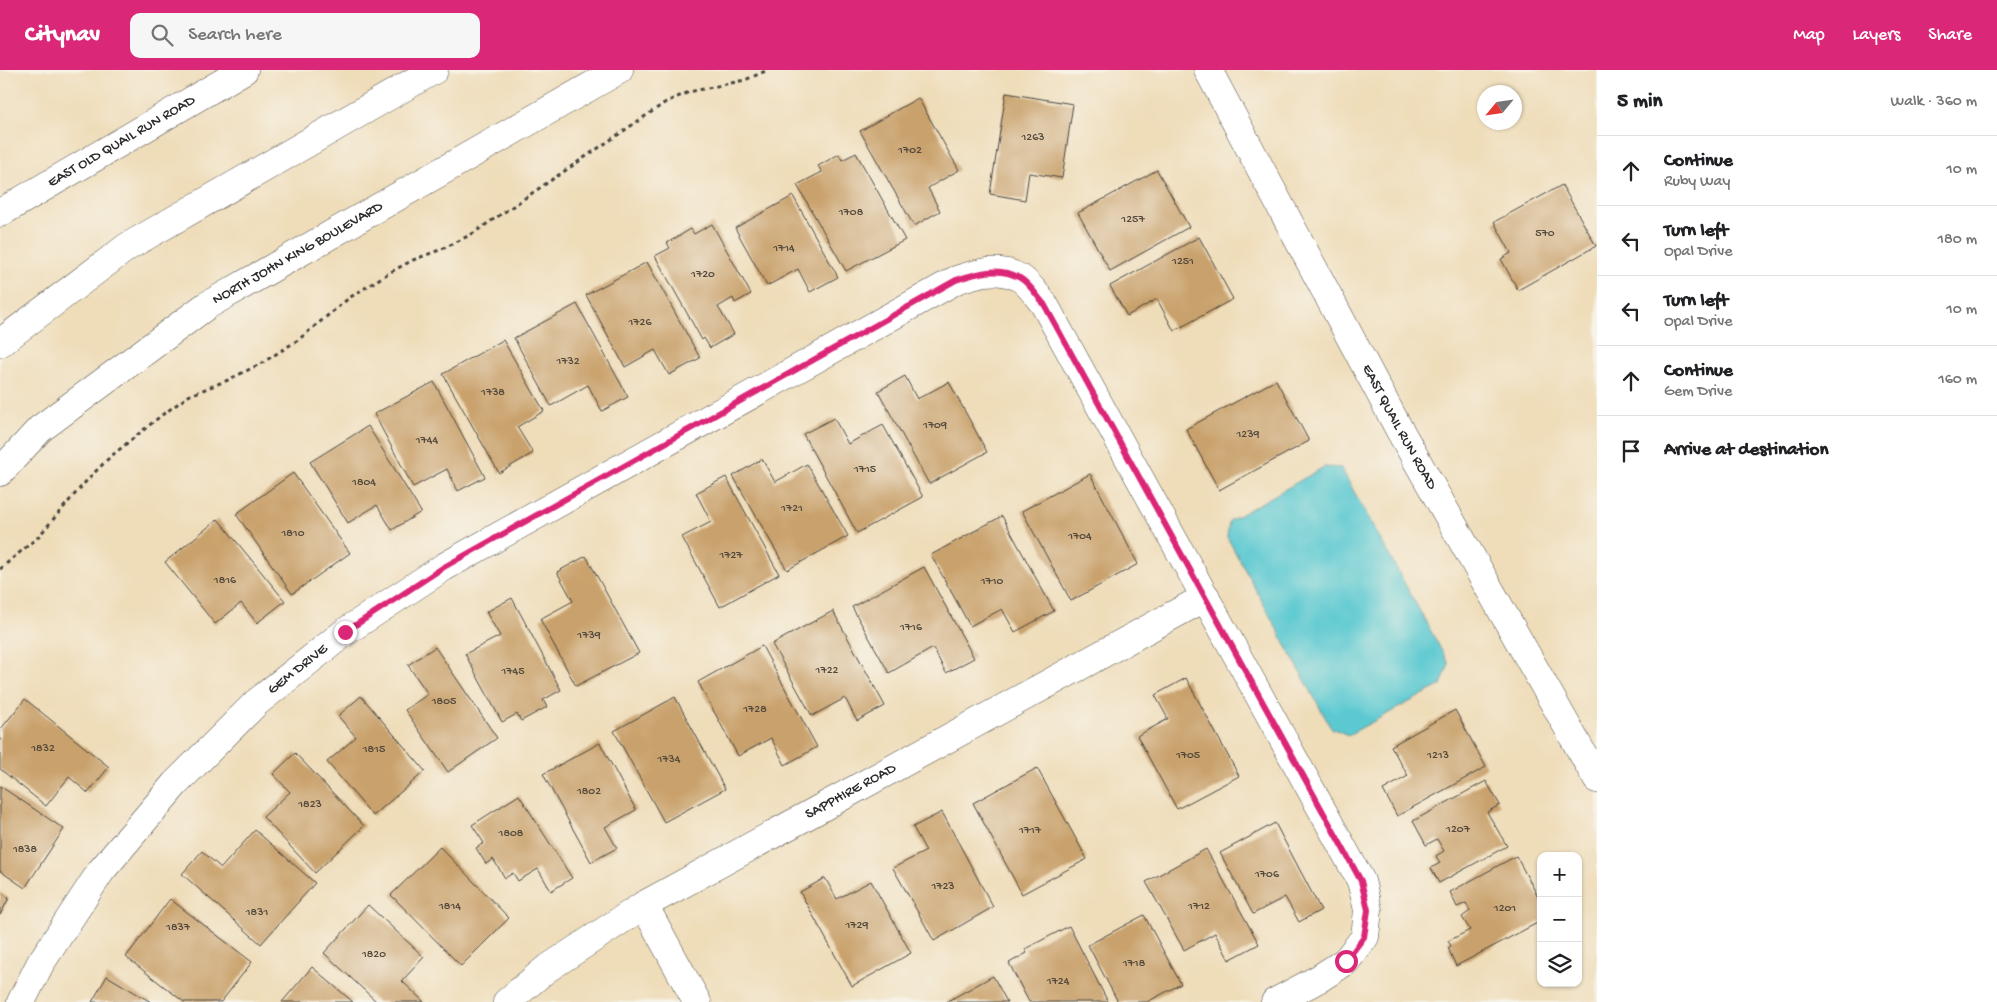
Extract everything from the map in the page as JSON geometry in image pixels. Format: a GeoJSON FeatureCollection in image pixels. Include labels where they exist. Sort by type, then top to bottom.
{"type":"FeatureCollection","features":[{"type":"Feature","properties":{"kind":"street","name":"EAST OLD QUAIL RUN ROAD"},"geometry":{"type":"LineString","coordinates":[[0,213],[244,70]]}},
{"type":"Feature","properties":{"kind":"street"},"geometry":{"type":"LineString","coordinates":[[0,343],[127,247],[434,70]]}},
{"type":"Feature","properties":{"kind":"street","name":"NORTH JOHN KING BOULEVARD"},"geometry":{"type":"LineString","coordinates":[[0,472],[40,429],[206,306],[619,70]]}},
{"type":"Feature","properties":{"kind":"street","name":"EAST QUAIL RUN ROAD"},"geometry":{"type":"LineString","coordinates":[[1208,70],[1399,428],[1597,779]]}},
{"type":"Feature","properties":{"kind":"street","name":"GEM DRIVE"},"geometry":{"type":"LineString","coordinates":[[21,1002],[40,964],[101,871],[175,784],[256,703],[345,632],[444,567],[956,280],[983,271],[1004,272],[1022,278],[1044,304],[1361,881],[1368,910],[1364,937],[1346,961],[1320,978],[1275,1002]]}},
{"type":"Feature","properties":{"kind":"street","name":"SAPPHIRE ROAD"},"geometry":{"type":"LineString","coordinates":[[507,1002],[545,970],[644,905],[1206,597]]}},
{"type":"Feature","properties":{"kind":"street"},"geometry":{"type":"LineString","coordinates":[[644,905],[697,1002]]}},
{"type":"Feature","properties":{"kind":"path"},"geometry":{"type":"LineString","coordinates":[[0,569],[38,537],[88,479],[110,457],[162,415],[190,396],[262,363],[298,340],[349,298],[387,274],[413,260],[442,249],[472,234],[666,102],[689,92],[745,80],[768,70]]}},
{"type":"Feature","properties":{"kind":"water"},"geometry":{"type":"Polygon","coordinates":[[[1324,467],[1341,468],[1449,664],[1441,685],[1348,735],[1331,728],[1227,537],[1229,521],[1324,467]]]}},
{"type":"Feature","properties":{"kind":"building"},"geometry":{"type":"Polygon","coordinates":[[[1006,93],[1073,104],[1062,178],[1029,173],[1025,200],[990,194],[1006,93]]]}},
{"type":"Feature","properties":{"kind":"building"},"geometry":{"type":"Polygon","coordinates":[[[918,98],[959,170],[928,188],[940,211],[914,226],[860,131],[918,98]]]}},
{"type":"Feature","properties":{"kind":"building"},"geometry":{"type":"Polygon","coordinates":[[[856,153],[905,240],[846,271],[797,185],[822,172],[818,166],[839,154],[842,160],[856,153]]]}},
{"type":"Feature","properties":{"kind":"building"},"geometry":{"type":"Polygon","coordinates":[[[1157,170],[1189,227],[1110,271],[1078,213],[1157,170]]]}},
{"type":"Feature","properties":{"kind":"building"},"geometry":{"type":"Polygon","coordinates":[[[1562,185],[1596,246],[1518,290],[1501,259],[1511,253],[1494,222],[1562,185]]]}},
{"type":"Feature","properties":{"kind":"building"},"geometry":{"type":"Polygon","coordinates":[[[793,196],[838,277],[810,292],[798,269],[767,286],[735,228],[793,196]]]}},
{"type":"Feature","properties":{"kind":"building"},"geometry":{"type":"Polygon","coordinates":[[[712,224],[751,294],[735,303],[733,298],[718,307],[734,334],[710,348],[704,338],[702,340],[655,256],[670,248],[667,243],[691,229],[694,234],[712,224]]]}},
{"type":"Feature","properties":{"kind":"building"},"geometry":{"type":"Polygon","coordinates":[[[1199,237],[1233,299],[1174,331],[1157,299],[1127,316],[1110,286],[1199,237]]]}},
{"type":"Feature","properties":{"kind":"building"},"geometry":{"type":"Polygon","coordinates":[[[647,262],[700,358],[669,375],[655,350],[625,367],[586,295],[647,262]]]}},
{"type":"Feature","properties":{"kind":"building"},"geometry":{"type":"Polygon","coordinates":[[[577,304],[628,397],[602,411],[588,385],[551,406],[514,338],[577,304]]]}},
{"type":"Feature","properties":{"kind":"building"},"geometry":{"type":"Polygon","coordinates":[[[503,340],[544,411],[517,427],[533,453],[499,473],[443,374],[503,340]]]}},
{"type":"Feature","properties":{"kind":"building"},"geometry":{"type":"Polygon","coordinates":[[[905,376],[917,399],[949,382],[987,452],[929,484],[878,391],[905,376]]]}},
{"type":"Feature","properties":{"kind":"building"},"geometry":{"type":"Polygon","coordinates":[[[1276,380],[1309,441],[1219,490],[1186,429],[1276,380]]]}},
{"type":"Feature","properties":{"kind":"building"},"geometry":{"type":"Polygon","coordinates":[[[434,382],[485,477],[458,491],[447,469],[413,487],[374,414],[434,382]]]}},
{"type":"Feature","properties":{"kind":"building"},"geometry":{"type":"Polygon","coordinates":[[[834,418],[848,444],[883,425],[923,497],[857,533],[803,434],[834,418]]]}},
{"type":"Feature","properties":{"kind":"building"},"geometry":{"type":"Polygon","coordinates":[[[368,426],[421,512],[392,530],[377,505],[348,523],[310,462],[368,426]]]}},
{"type":"Feature","properties":{"kind":"building"},"geometry":{"type":"Polygon","coordinates":[[[762,459],[775,482],[807,464],[848,536],[787,570],[733,476],[762,459]]]}},
{"type":"Feature","properties":{"kind":"building"},"geometry":{"type":"Polygon","coordinates":[[[293,473],[350,553],[292,594],[236,514],[293,473]]]}},
{"type":"Feature","properties":{"kind":"building"},"geometry":{"type":"Polygon","coordinates":[[[1090,474],[1138,564],[1071,601],[1022,511],[1090,474]]]}},
{"type":"Feature","properties":{"kind":"building"},"geometry":{"type":"Polygon","coordinates":[[[726,477],[779,574],[720,607],[682,537],[711,522],[696,493],[726,477]]]}},
{"type":"Feature","properties":{"kind":"building"},"geometry":{"type":"Polygon","coordinates":[[[1002,516],[1054,611],[1015,632],[1002,609],[970,626],[931,555],[1002,516]]]}},
{"type":"Feature","properties":{"kind":"building"},"geometry":{"type":"Polygon","coordinates":[[[218,519],[285,601],[257,623],[241,603],[215,624],[165,562],[218,519]]]}},
{"type":"Feature","properties":{"kind":"building"},"geometry":{"type":"Polygon","coordinates":[[[586,556],[639,653],[576,686],[540,619],[573,601],[557,572],[586,556]]]}},
{"type":"Feature","properties":{"kind":"building"},"geometry":{"type":"Polygon","coordinates":[[[924,567],[974,658],[946,673],[933,648],[889,673],[852,607],[924,567]]]}},
{"type":"Feature","properties":{"kind":"building"},"geometry":{"type":"Polygon","coordinates":[[[512,598],[561,690],[543,700],[547,707],[521,721],[517,714],[502,722],[465,654],[500,636],[486,612],[512,598]]]}},
{"type":"Feature","properties":{"kind":"building"},"geometry":{"type":"Polygon","coordinates":[[[833,611],[885,706],[857,721],[845,698],[812,716],[772,644],[833,611]]]}},
{"type":"Feature","properties":{"kind":"building"},"geometry":{"type":"Polygon","coordinates":[[[762,646],[817,747],[785,765],[771,738],[738,756],[698,682],[762,646]]]}},
{"type":"Feature","properties":{"kind":"building"},"geometry":{"type":"Polygon","coordinates":[[[435,647],[497,738],[448,772],[405,710],[428,694],[408,665],[435,647]]]}},
{"type":"Feature","properties":{"kind":"building"},"geometry":{"type":"Polygon","coordinates":[[[1186,678],[1239,776],[1177,809],[1137,736],[1168,719],[1155,695],[1186,678]]]}},
{"type":"Feature","properties":{"kind":"building"},"geometry":{"type":"Polygon","coordinates":[[[361,696],[425,771],[373,816],[327,762],[356,737],[338,716],[361,696]]]}},
{"type":"Feature","properties":{"kind":"building"},"geometry":{"type":"Polygon","coordinates":[[[675,697],[725,789],[664,822],[614,731],[675,697]]]}},
{"type":"Feature","properties":{"kind":"building"},"geometry":{"type":"Polygon","coordinates":[[[25,699],[109,767],[88,793],[69,777],[46,806],[0,769],[0,730],[25,699]]]}},
{"type":"Feature","properties":{"kind":"building"},"geometry":{"type":"Polygon","coordinates":[[[1455,710],[1486,767],[1397,816],[1383,790],[1408,776],[1391,746],[1455,710]]]}},
{"type":"Feature","properties":{"kind":"building"},"geometry":{"type":"Polygon","coordinates":[[[600,743],[636,810],[605,827],[617,848],[591,862],[543,774],[600,743]]]}},
{"type":"Feature","properties":{"kind":"building"},"geometry":{"type":"Polygon","coordinates":[[[295,753],[364,826],[315,873],[263,817],[290,792],[273,774],[295,753]]]}},
{"type":"Feature","properties":{"kind":"building"},"geometry":{"type":"Polygon","coordinates":[[[1037,768],[1087,859],[1022,894],[973,803],[1037,768]]]}},
{"type":"Feature","properties":{"kind":"building"},"geometry":{"type":"Polygon","coordinates":[[[1486,781],[1500,805],[1487,812],[1507,846],[1439,883],[1431,868],[1440,863],[1436,856],[1444,851],[1437,839],[1426,845],[1413,821],[1486,781]]]}},
{"type":"Feature","properties":{"kind":"building"},"geometry":{"type":"Polygon","coordinates":[[[0,786],[64,829],[25,888],[0,871],[0,786]]]}},
{"type":"Feature","properties":{"kind":"building"},"geometry":{"type":"Polygon","coordinates":[[[519,795],[572,878],[551,891],[538,869],[518,881],[513,873],[505,878],[493,859],[486,864],[476,848],[484,843],[472,825],[519,795]]]}},
{"type":"Feature","properties":{"kind":"building"},"geometry":{"type":"Polygon","coordinates":[[[942,812],[993,907],[934,941],[893,868],[926,851],[913,827],[942,812]]]}},
{"type":"Feature","properties":{"kind":"building"},"geometry":{"type":"Polygon","coordinates":[[[1275,823],[1321,910],[1299,922],[1285,897],[1253,914],[1220,853],[1275,823]]]}},
{"type":"Feature","properties":{"kind":"building"},"geometry":{"type":"Polygon","coordinates":[[[255,830],[315,883],[261,944],[182,874],[202,851],[221,868],[255,830]]]}},
{"type":"Feature","properties":{"kind":"building"},"geometry":{"type":"Polygon","coordinates":[[[440,847],[509,918],[461,966],[391,895],[440,847]]]}},
{"type":"Feature","properties":{"kind":"building"},"geometry":{"type":"Polygon","coordinates":[[[1206,849],[1259,944],[1229,960],[1215,933],[1184,950],[1146,882],[1206,849]]]}},
{"type":"Feature","properties":{"kind":"building"},"geometry":{"type":"Polygon","coordinates":[[[1516,856],[1537,895],[1537,923],[1456,966],[1448,948],[1451,946],[1448,941],[1470,930],[1462,917],[1470,911],[1466,903],[1457,907],[1450,892],[1516,856]]]}},
{"type":"Feature","properties":{"kind":"building"},"geometry":{"type":"Polygon","coordinates":[[[825,878],[837,899],[871,881],[911,953],[852,986],[800,892],[825,878]]]}},
{"type":"Feature","properties":{"kind":"building"},"geometry":{"type":"Polygon","coordinates":[[[0,892],[9,898],[0,915],[0,892]]]}},
{"type":"Feature","properties":{"kind":"building"},"geometry":{"type":"Polygon","coordinates":[[[170,899],[252,962],[221,1002],[184,1002],[126,957],[170,899]]]}},
{"type":"Feature","properties":{"kind":"building"},"geometry":{"type":"Polygon","coordinates":[[[368,905],[424,957],[402,981],[424,1002],[377,1002],[324,953],[368,905]]]}},
{"type":"Feature","properties":{"kind":"building"},"geometry":{"type":"Polygon","coordinates":[[[1144,915],[1181,984],[1147,1002],[1118,1002],[1088,945],[1144,915]]]}},
{"type":"Feature","properties":{"kind":"building"},"geometry":{"type":"Polygon","coordinates":[[[1069,926],[1108,1002],[1029,1002],[1009,963],[1027,953],[1025,949],[1069,926]]]}},
{"type":"Feature","properties":{"kind":"building"},"geometry":{"type":"Polygon","coordinates":[[[312,967],[353,1002],[282,1002],[312,967]]]}},
{"type":"Feature","properties":{"kind":"building"},"geometry":{"type":"Polygon","coordinates":[[[107,976],[151,1002],[92,1002],[107,976]]]}},
{"type":"Feature","properties":{"kind":"building"},"geometry":{"type":"Polygon","coordinates":[[[993,976],[1007,1002],[946,1002],[993,976]]]}},
{"type":"Feature","properties":{"kind":"route"},"geometry":{"type":"LineString","coordinates":[[345,632],[444,567],[956,280],[983,271],[1004,272],[1022,278],[1044,304],[1361,881],[1368,910],[1364,937],[1346,961]]}}]}
